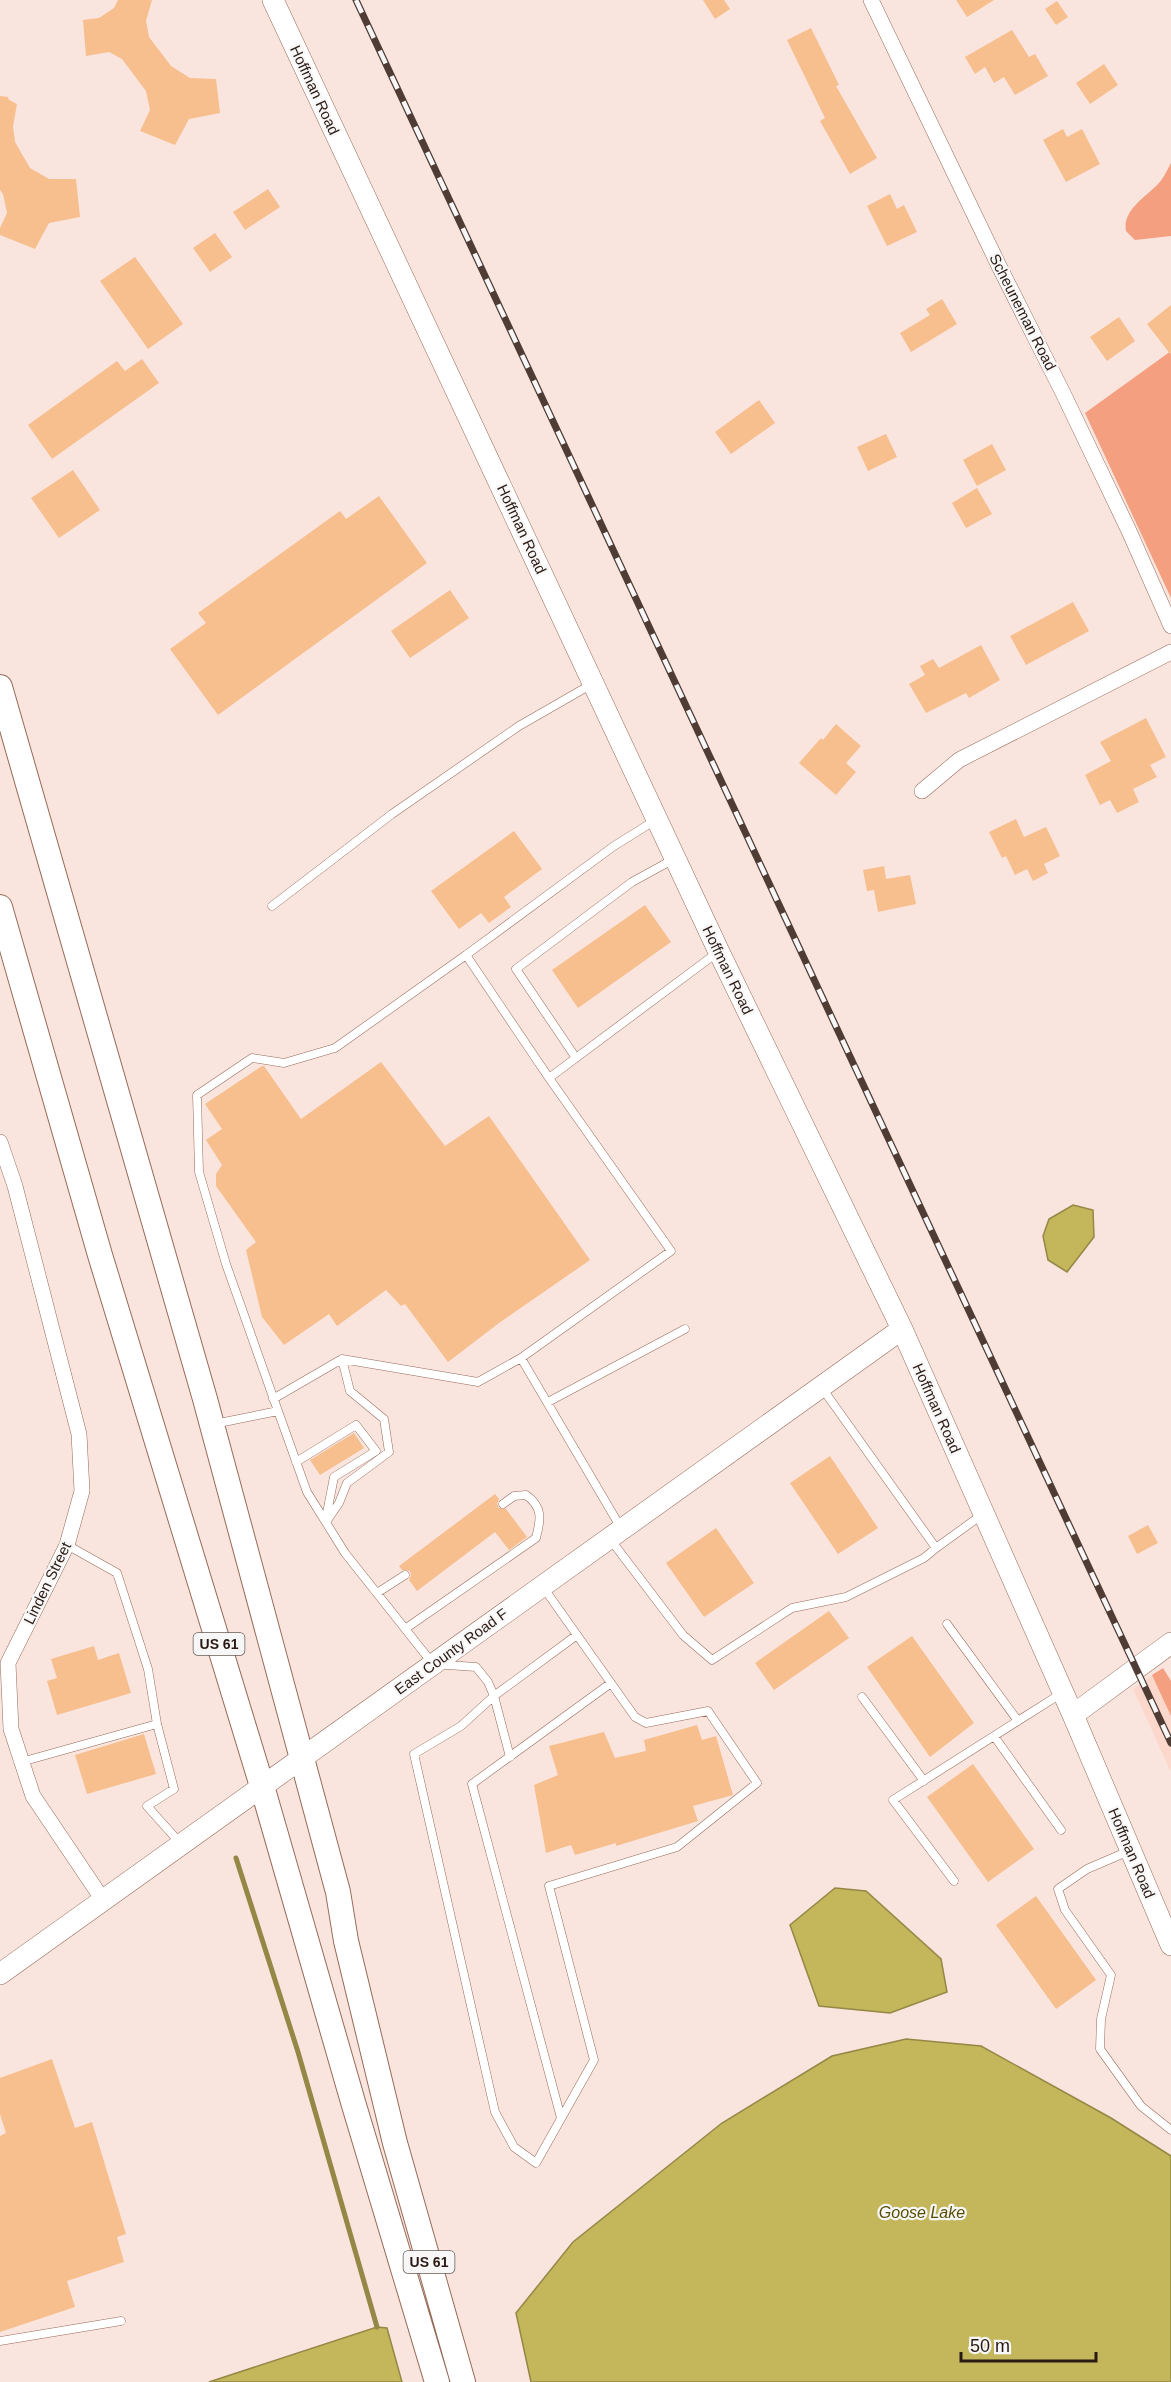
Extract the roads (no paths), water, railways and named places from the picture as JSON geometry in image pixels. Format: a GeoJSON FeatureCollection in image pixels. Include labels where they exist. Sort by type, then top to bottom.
{"type":"FeatureCollection","features":[{"type":"Feature","properties":{"kind":"main road","name":"US 61"},"geometry":{"type":"LineString","coordinates":[[0,687],[212,1424],[338,1892],[346,1941],[395,2143],[464,2382]]}},
{"type":"Feature","properties":{"kind":"main road","name":"US 61"},"geometry":{"type":"LineString","coordinates":[[0,907],[100,1255],[262,1786],[436,2382]]}},
{"type":"Feature","properties":{"kind":"street","name":"Hoffman Road"},"geometry":{"type":"LineString","coordinates":[[273,0],[719,952],[902,1329],[1063,1692],[1171,1945]]}},
{"type":"Feature","properties":{"kind":"street","name":"Scheuneman Road"},"geometry":{"type":"LineString","coordinates":[[871,0],[999,266],[1059,384],[1129,531],[1171,627]]}},
{"type":"Feature","properties":{"kind":"street"},"geometry":{"type":"LineString","coordinates":[[922,790],[959,760],[1171,652]]}},
{"type":"Feature","properties":{"kind":"street","name":"Linden Street"},"geometry":{"type":"LineString","coordinates":[[0,1142],[18,1197],[79,1434],[82,1491],[68,1545],[8,1663],[11,1729],[33,1796],[103,1900]]}},
{"type":"Feature","properties":{"kind":"street","name":"East County Road F"},"geometry":{"type":"LineString","coordinates":[[0,1974],[902,1329]]}},
{"type":"Feature","properties":{"kind":"street"},"geometry":{"type":"LineString","coordinates":[[1073,1715],[1171,1643]]}},
{"type":"Feature","properties":{"kind":"lane"},"geometry":{"type":"LineString","coordinates":[[272,906],[392,814],[500,739],[593,683]]}},
{"type":"Feature","properties":{"kind":"lane"},"geometry":{"type":"LineString","coordinates":[[510,1757],[494,1696],[488,1682],[476,1667],[433,1664],[345,1553],[307,1492],[226,1264],[199,1172],[197,1095],[252,1058],[284,1063],[335,1048],[614,846],[657,820]]}},
{"type":"Feature","properties":{"kind":"lane"},"geometry":{"type":"LineString","coordinates":[[576,1058],[516,969],[632,882],[675,858]]}},
{"type":"Feature","properties":{"kind":"lane"},"geometry":{"type":"LineString","coordinates":[[549,1078],[719,952]]}},
{"type":"Feature","properties":{"kind":"lane"},"geometry":{"type":"LineString","coordinates":[[273,1399],[342,1359],[478,1382],[522,1358],[671,1251],[466,955]]}},
{"type":"Feature","properties":{"kind":"lane"},"geometry":{"type":"LineString","coordinates":[[548,1402],[685,1329]]}},
{"type":"Feature","properties":{"kind":"lane"},"geometry":{"type":"LineString","coordinates":[[522,1358],[548,1402],[615,1533],[684,1635],[712,1660],[792,1608],[846,1597],[924,1558],[984,1514]]}},
{"type":"Feature","properties":{"kind":"lane"},"geometry":{"type":"LineString","coordinates":[[326,1522],[339,1503],[347,1483],[389,1452],[384,1419],[350,1391],[342,1359]]}},
{"type":"Feature","properties":{"kind":"lane"},"geometry":{"type":"LineString","coordinates":[[821,1386],[936,1548]]}},
{"type":"Feature","properties":{"kind":"lane"},"geometry":{"type":"LineString","coordinates":[[212,1424],[278,1411]]}},
{"type":"Feature","properties":{"kind":"lane"},"geometry":{"type":"LineString","coordinates":[[296,1462],[356,1425],[376,1451],[334,1477],[326,1522]]}},
{"type":"Feature","properties":{"kind":"lane"},"geometry":{"type":"LineString","coordinates":[[405,1629],[536,1538],[541,1520],[535,1501],[526,1495],[514,1496],[503,1504]]}},
{"type":"Feature","properties":{"kind":"lane"},"geometry":{"type":"LineString","coordinates":[[68,1545],[117,1573],[148,1669],[157,1724],[174,1789],[147,1806],[181,1844]]}},
{"type":"Feature","properties":{"kind":"lane"},"geometry":{"type":"LineString","coordinates":[[377,1593],[405,1575]]}},
{"type":"Feature","properties":{"kind":"lane"},"geometry":{"type":"LineString","coordinates":[[542,1586],[577,1635],[635,1717],[646,1723],[708,1712],[757,1783],[677,1847],[549,1886],[594,2060],[536,2163],[514,2147],[495,2112],[414,1754],[460,1726],[494,1696],[577,1635]]}},
{"type":"Feature","properties":{"kind":"lane"},"geometry":{"type":"LineString","coordinates":[[946,1624],[1018,1721]]}},
{"type":"Feature","properties":{"kind":"lane"},"geometry":{"type":"LineString","coordinates":[[561,2118],[472,1784],[611,1683]]}},
{"type":"Feature","properties":{"kind":"lane"},"geometry":{"type":"LineString","coordinates":[[954,1881],[893,1800],[1063,1692]]}},
{"type":"Feature","properties":{"kind":"lane"},"geometry":{"type":"LineString","coordinates":[[862,1697],[924,1780]]}},
{"type":"Feature","properties":{"kind":"lane"},"geometry":{"type":"LineString","coordinates":[[21,1762],[157,1724]]}},
{"type":"Feature","properties":{"kind":"lane"},"geometry":{"type":"LineString","coordinates":[[994,1736],[1061,1830]]}},
{"type":"Feature","properties":{"kind":"lane"},"geometry":{"type":"LineString","coordinates":[[1131,1850],[1087,1869],[1058,1889],[1065,1910],[1112,1975],[1101,2019],[1100,2049],[1141,2106],[1171,2130]]}},
{"type":"Feature","properties":{"kind":"lane"},"geometry":{"type":"LineString","coordinates":[[0,2341],[121,2321]]}},
{"type":"Feature","properties":{"kind":"water"},"geometry":{"type":"Polygon","coordinates":[[[1073,1205],[1093,1210],[1094,1237],[1067,1272],[1048,1260],[1043,1236],[1049,1219],[1073,1205]]]}},
{"type":"Feature","properties":{"kind":"water"},"geometry":{"type":"Polygon","coordinates":[[[835,1888],[866,1891],[941,1959],[947,1992],[890,2013],[819,2006],[790,1925],[835,1888]]]}},
{"type":"Feature","properties":{"kind":"water","name":"Goose Lake"},"geometry":{"type":"Polygon","coordinates":[[[906,2039],[981,2046],[1111,2118],[1171,2156],[1171,2382],[531,2382],[516,2313],[573,2242],[722,2123],[832,2056],[906,2039]]]}},
{"type":"Feature","properties":{"kind":"water"},"geometry":{"type":"Polygon","coordinates":[[[377,2327],[387,2328],[402,2382],[209,2382],[377,2327]]]}},
{"type":"Feature","properties":{"kind":"waterway"},"geometry":{"type":"LineString","coordinates":[[236,1858],[298,2052],[377,2327]]}},
{"type":"Feature","properties":{"kind":"railway"},"geometry":{"type":"LineString","coordinates":[[356,0],[1171,1743]]}}]}
